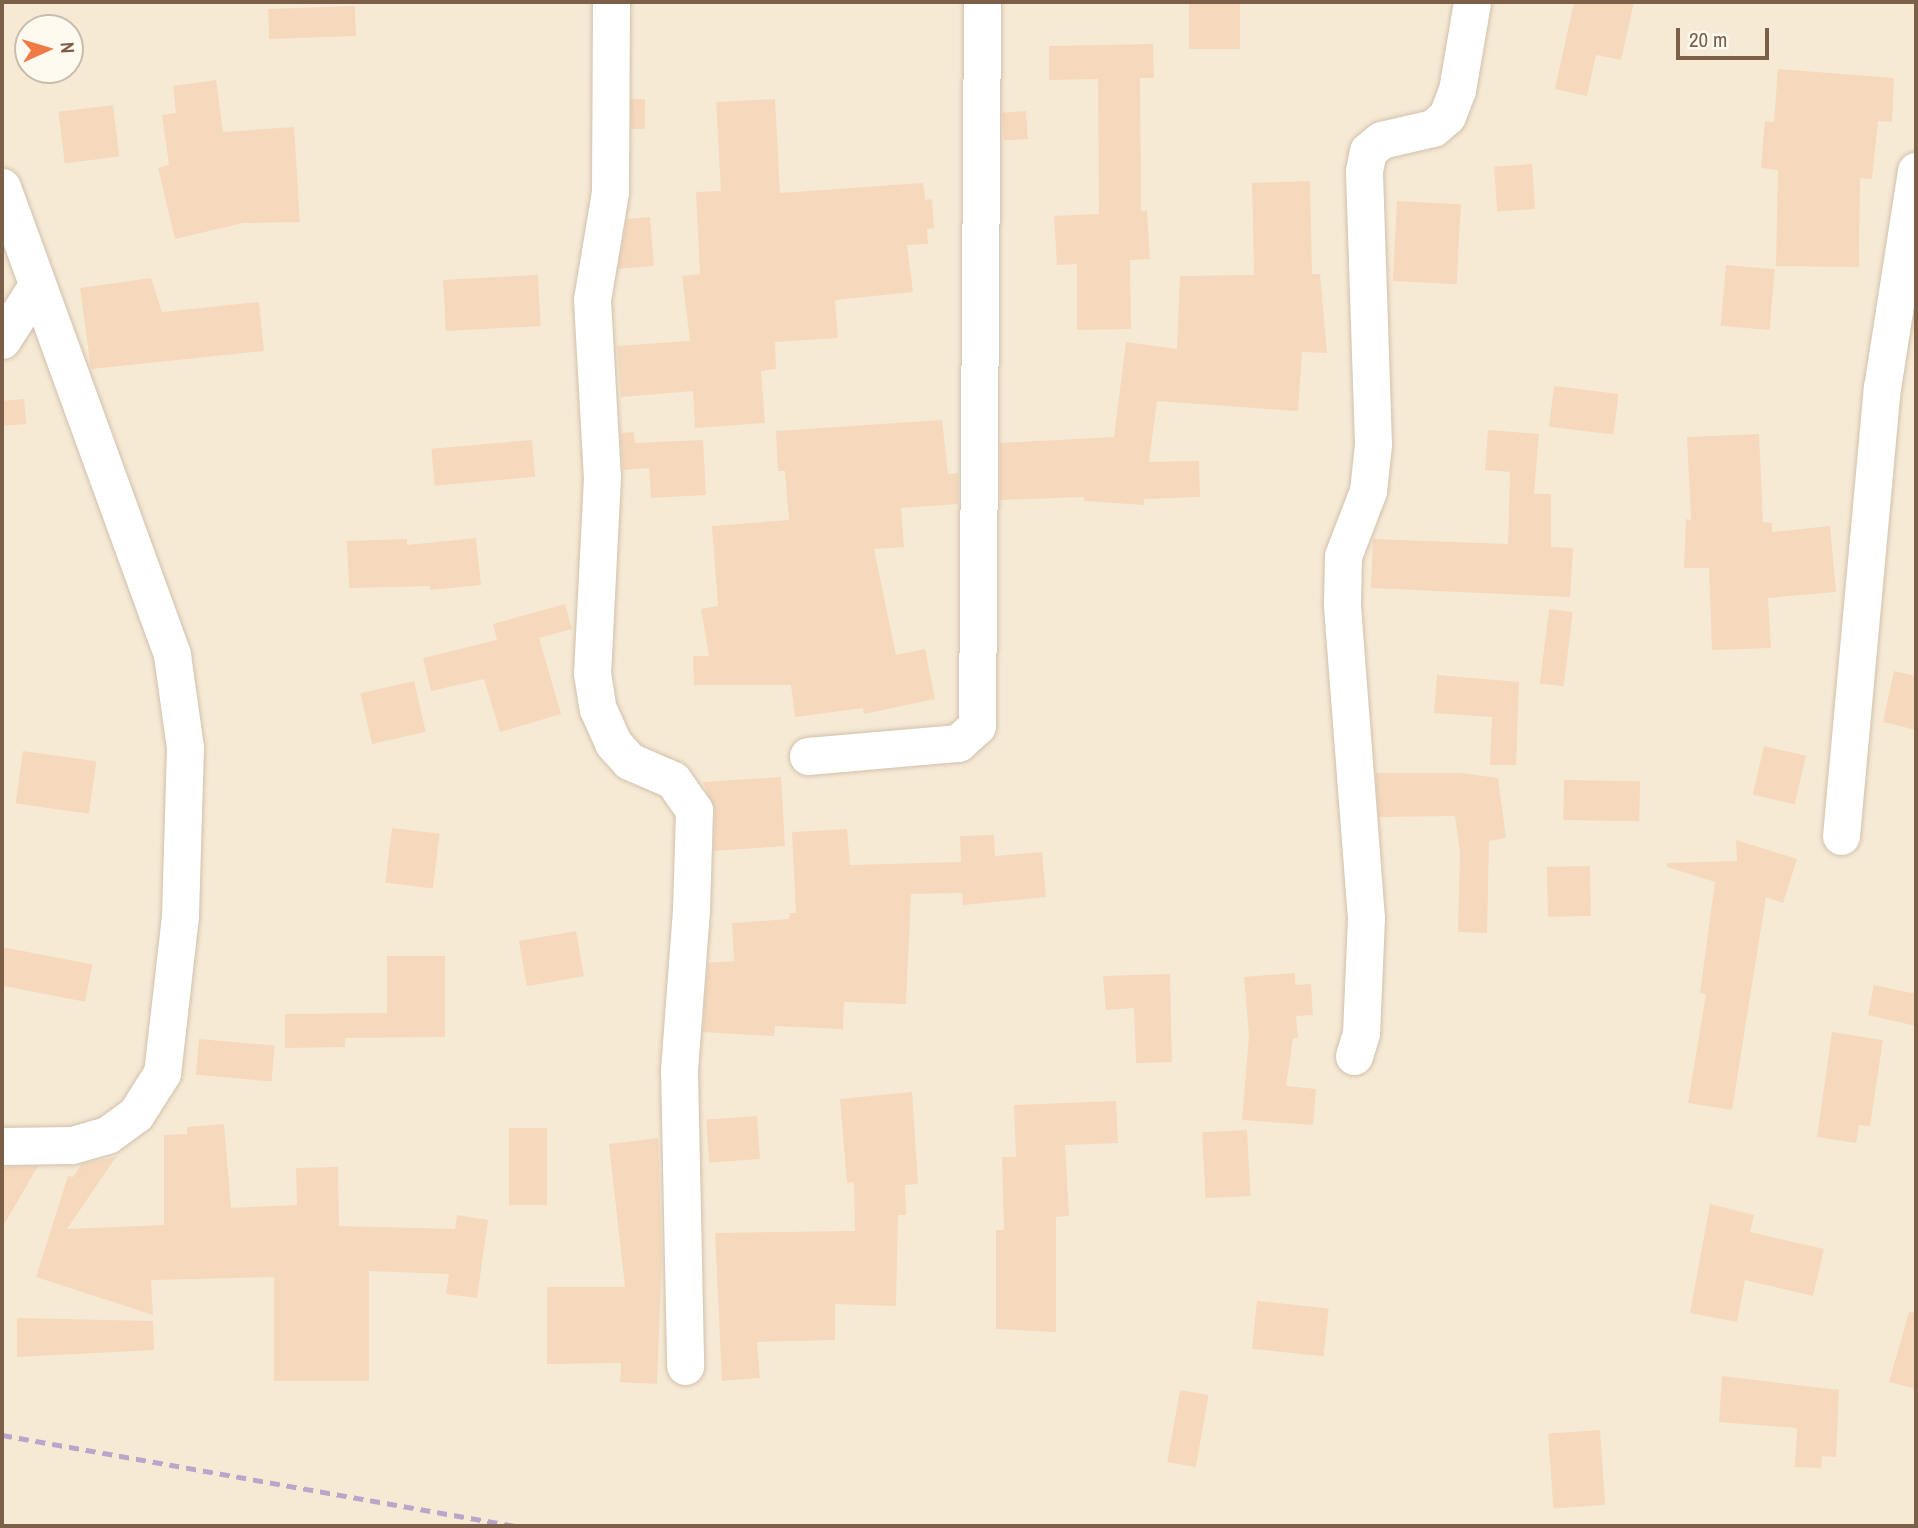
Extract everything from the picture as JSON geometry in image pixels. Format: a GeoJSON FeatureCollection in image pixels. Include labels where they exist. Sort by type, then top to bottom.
{"type":"FeatureCollection","features":[{"type":"Feature","properties":{"kind":"street"},"geometry":{"type":"LineString","coordinates":[[611,2],[610,192],[592,300],[602,478],[592,673],[598,709],[613,743],[629,761],[673,780],[694,810],[691,910],[679,1070],[685,1366]]}},
{"type":"Feature","properties":{"kind":"street"},"geometry":{"type":"LineString","coordinates":[[808,756],[958,743],[977,726],[982,2]]}},
{"type":"Feature","properties":{"kind":"street"},"geometry":{"type":"LineString","coordinates":[[1354,1056],[1361,1033],[1366,918],[1342,603],[1343,556],[1368,491],[1373,444],[1364,171],[1368,150],[1381,140],[1433,128],[1447,116],[1457,90],[1472,2]]}},
{"type":"Feature","properties":{"kind":"street"},"geometry":{"type":"LineString","coordinates":[[1841,835],[1882,388],[1916,171]]}},
{"type":"Feature","properties":{"kind":"street"},"geometry":{"type":"LineString","coordinates":[[2,187],[172,655],[185,747],[180,916],[162,1073],[136,1114],[107,1135],[71,1146],[2,1146]]}},
{"type":"Feature","properties":{"kind":"street"},"geometry":{"type":"LineString","coordinates":[[2,340],[36,286]]}},
{"type":"Feature","properties":{"kind":"shaded area"},"geometry":{"type":"Polygon","coordinates":[[[2,2],[1916,2],[1916,1526],[2,1526],[2,2]]]}},
{"type":"Feature","properties":{"kind":"building"},"geometry":{"type":"Polygon","coordinates":[[[1189,2],[1240,2],[1240,49],[1189,49],[1189,2]]]}},
{"type":"Feature","properties":{"kind":"building"},"geometry":{"type":"Polygon","coordinates":[[[1574,2],[1634,2],[1621,60],[1596,55],[1587,96],[1555,89],[1574,2]]]}},
{"type":"Feature","properties":{"kind":"building"},"geometry":{"type":"Polygon","coordinates":[[[355,6],[356,36],[269,39],[268,9],[355,6]]]}},
{"type":"Feature","properties":{"kind":"building"},"geometry":{"type":"Polygon","coordinates":[[[1153,44],[1154,78],[1140,78],[1141,211],[1147,211],[1150,259],[1130,260],[1131,329],[1077,330],[1077,264],[1057,265],[1054,216],[1099,214],[1098,79],[1049,80],[1049,46],[1153,44]]]}},
{"type":"Feature","properties":{"kind":"building"},"geometry":{"type":"Polygon","coordinates":[[[1778,69],[1894,78],[1892,122],[1878,121],[1872,179],[1860,178],[1859,267],[1776,266],[1778,170],[1761,168],[1765,121],[1774,122],[1778,69]]]}},
{"type":"Feature","properties":{"kind":"building"},"geometry":{"type":"Polygon","coordinates":[[[216,80],[223,132],[294,127],[300,222],[243,223],[175,239],[158,168],[169,165],[162,115],[176,113],[173,86],[216,80]]]}},
{"type":"Feature","properties":{"kind":"building"},"geometry":{"type":"Polygon","coordinates":[[[631,99],[645,99],[645,129],[631,129],[631,99]]]}},
{"type":"Feature","properties":{"kind":"building"},"geometry":{"type":"Polygon","coordinates":[[[775,99],[780,193],[923,183],[925,200],[932,199],[934,228],[927,229],[928,244],[907,245],[913,292],[835,300],[838,338],[775,342],[776,369],[761,371],[765,423],[695,428],[693,391],[621,397],[617,346],[690,341],[682,276],[700,274],[696,192],[721,191],[716,102],[775,99]]]}},
{"type":"Feature","properties":{"kind":"building"},"geometry":{"type":"Polygon","coordinates":[[[113,105],[119,157],[65,163],[58,112],[113,105]]]}},
{"type":"Feature","properties":{"kind":"building"},"geometry":{"type":"Polygon","coordinates":[[[1026,111],[1028,139],[1004,141],[1002,113],[1026,111]]]}},
{"type":"Feature","properties":{"kind":"building"},"geometry":{"type":"Polygon","coordinates":[[[1532,164],[1535,209],[1497,212],[1494,167],[1532,164]]]}},
{"type":"Feature","properties":{"kind":"building"},"geometry":{"type":"Polygon","coordinates":[[[1310,181],[1312,274],[1320,274],[1327,353],[1302,352],[1298,411],[1157,401],[1149,462],[1199,461],[1200,497],[1144,499],[1144,505],[1084,501],[1084,497],[1000,500],[1000,443],[1114,437],[1126,342],[1177,349],[1180,276],[1254,275],[1252,183],[1310,181]]]}},
{"type":"Feature","properties":{"kind":"building"},"geometry":{"type":"Polygon","coordinates":[[[1397,201],[1461,204],[1457,284],[1393,281],[1397,201]]]}},
{"type":"Feature","properties":{"kind":"building"},"geometry":{"type":"Polygon","coordinates":[[[650,217],[654,266],[618,269],[627,219],[650,217]]]}},
{"type":"Feature","properties":{"kind":"building"},"geometry":{"type":"Polygon","coordinates":[[[1726,265],[1775,269],[1769,330],[1721,326],[1726,265]]]}},
{"type":"Feature","properties":{"kind":"building"},"geometry":{"type":"Polygon","coordinates":[[[538,275],[541,326],[446,331],[443,280],[538,275]]]}},
{"type":"Feature","properties":{"kind":"building"},"geometry":{"type":"Polygon","coordinates":[[[151,278],[162,312],[259,302],[264,351],[91,369],[80,288],[151,278]]]}},
{"type":"Feature","properties":{"kind":"building"},"geometry":{"type":"Polygon","coordinates":[[[1554,386],[1619,394],[1614,435],[1549,427],[1554,386]]]}},
{"type":"Feature","properties":{"kind":"building"},"geometry":{"type":"Polygon","coordinates":[[[24,399],[26,424],[4,426],[2,401],[24,399]]]}},
{"type":"Feature","properties":{"kind":"building"},"geometry":{"type":"Polygon","coordinates":[[[942,420],[948,474],[958,473],[958,504],[901,508],[904,547],[874,549],[896,655],[925,649],[935,699],[864,714],[863,708],[795,717],[791,685],[694,685],[693,656],[709,656],[701,609],[718,606],[712,526],[789,520],[785,471],[778,471],[776,431],[942,420]]]}},
{"type":"Feature","properties":{"kind":"building"},"geometry":{"type":"Polygon","coordinates":[[[1488,430],[1539,434],[1534,494],[1551,494],[1551,547],[1573,548],[1570,597],[1371,588],[1373,539],[1508,544],[1510,472],[1485,470],[1488,430]]]}},
{"type":"Feature","properties":{"kind":"building"},"geometry":{"type":"Polygon","coordinates":[[[634,432],[635,443],[703,440],[706,495],[651,498],[649,468],[623,470],[621,433],[634,432]]]}},
{"type":"Feature","properties":{"kind":"building"},"geometry":{"type":"Polygon","coordinates":[[[1759,434],[1763,522],[1772,523],[1772,532],[1830,526],[1836,592],[1768,598],[1771,648],[1712,650],[1709,568],[1684,568],[1686,519],[1691,520],[1687,437],[1759,434]]]}},
{"type":"Feature","properties":{"kind":"building"},"geometry":{"type":"Polygon","coordinates":[[[532,440],[535,477],[435,486],[431,449],[532,440]]]}},
{"type":"Feature","properties":{"kind":"building"},"geometry":{"type":"Polygon","coordinates":[[[476,538],[481,585],[430,590],[430,586],[349,588],[347,541],[407,539],[407,545],[476,538]]]}},
{"type":"Feature","properties":{"kind":"building"},"geometry":{"type":"Polygon","coordinates":[[[565,604],[572,629],[539,638],[561,714],[500,732],[484,679],[431,691],[423,658],[497,640],[493,624],[565,604]]]}},
{"type":"Feature","properties":{"kind":"building"},"geometry":{"type":"Polygon","coordinates":[[[1549,609],[1573,612],[1564,686],[1540,683],[1549,609]]]}},
{"type":"Feature","properties":{"kind":"building"},"geometry":{"type":"Polygon","coordinates":[[[1894,671],[1916,676],[1916,730],[1883,722],[1894,671]]]}},
{"type":"Feature","properties":{"kind":"building"},"geometry":{"type":"Polygon","coordinates":[[[1437,675],[1519,682],[1516,765],[1490,765],[1492,717],[1434,713],[1437,675]]]}},
{"type":"Feature","properties":{"kind":"building"},"geometry":{"type":"Polygon","coordinates":[[[414,681],[426,732],[372,744],[360,693],[414,681]]]}},
{"type":"Feature","properties":{"kind":"building"},"geometry":{"type":"Polygon","coordinates":[[[1764,746],[1806,756],[1795,804],[1753,795],[1764,746]]]}},
{"type":"Feature","properties":{"kind":"building"},"geometry":{"type":"Polygon","coordinates":[[[23,751],[96,761],[89,814],[16,803],[23,751]]]}},
{"type":"Feature","properties":{"kind":"building"},"geometry":{"type":"Polygon","coordinates":[[[1376,773],[1461,773],[1498,778],[1506,838],[1489,841],[1487,933],[1458,932],[1460,853],[1455,816],[1379,817],[1376,773]]]}},
{"type":"Feature","properties":{"kind":"building"},"geometry":{"type":"Polygon","coordinates":[[[781,777],[785,846],[714,851],[715,810],[703,782],[781,777]]]}},
{"type":"Feature","properties":{"kind":"building"},"geometry":{"type":"Polygon","coordinates":[[[1564,780],[1640,781],[1639,821],[1563,820],[1564,780]]]}},
{"type":"Feature","properties":{"kind":"building"},"geometry":{"type":"Polygon","coordinates":[[[392,828],[440,834],[433,888],[385,883],[392,828]]]}},
{"type":"Feature","properties":{"kind":"building"},"geometry":{"type":"Polygon","coordinates":[[[847,829],[850,865],[961,862],[960,836],[994,835],[995,856],[1042,852],[1046,897],[963,905],[962,893],[911,894],[906,1004],[844,1002],[843,1029],[775,1026],[774,1036],[703,1032],[708,963],[734,961],[732,923],[789,919],[790,913],[796,913],[792,832],[847,829]]]}},
{"type":"Feature","properties":{"kind":"building"},"geometry":{"type":"Polygon","coordinates":[[[1736,840],[1797,859],[1783,903],[1766,897],[1732,1110],[1688,1103],[1706,994],[1700,993],[1715,882],[1667,867],[1667,863],[1737,861],[1736,840]]]}},
{"type":"Feature","properties":{"kind":"building"},"geometry":{"type":"Polygon","coordinates":[[[1590,866],[1591,916],[1548,917],[1547,867],[1590,866]]]}},
{"type":"Feature","properties":{"kind":"building"},"geometry":{"type":"Polygon","coordinates":[[[576,931],[584,976],[527,986],[519,941],[576,931]]]}},
{"type":"Feature","properties":{"kind":"building"},"geometry":{"type":"Polygon","coordinates":[[[2,947],[92,965],[85,1002],[2,986],[2,947]]]}},
{"type":"Feature","properties":{"kind":"building"},"geometry":{"type":"Polygon","coordinates":[[[387,956],[445,956],[445,1037],[345,1038],[345,1047],[285,1048],[285,1014],[387,1013],[387,956]]]}},
{"type":"Feature","properties":{"kind":"building"},"geometry":{"type":"Polygon","coordinates":[[[1295,973],[1295,985],[1311,984],[1313,1015],[1296,1016],[1298,1038],[1293,1038],[1286,1086],[1316,1089],[1313,1125],[1242,1120],[1249,1036],[1244,977],[1295,973]]]}},
{"type":"Feature","properties":{"kind":"building"},"geometry":{"type":"Polygon","coordinates":[[[1170,974],[1172,1062],[1136,1063],[1134,1008],[1106,1010],[1103,976],[1170,974]]]}},
{"type":"Feature","properties":{"kind":"building"},"geometry":{"type":"Polygon","coordinates":[[[1874,985],[1916,994],[1916,1026],[1868,1015],[1874,985]]]}},
{"type":"Feature","properties":{"kind":"building"},"geometry":{"type":"Polygon","coordinates":[[[1832,1032],[1883,1040],[1870,1126],[1859,1125],[1856,1143],[1817,1137],[1832,1032]]]}},
{"type":"Feature","properties":{"kind":"building"},"geometry":{"type":"Polygon","coordinates":[[[199,1039],[275,1046],[272,1081],[196,1075],[199,1039]]]}},
{"type":"Feature","properties":{"kind":"building"},"geometry":{"type":"Polygon","coordinates":[[[912,1092],[918,1184],[905,1185],[906,1215],[898,1215],[896,1306],[835,1304],[835,1340],[757,1342],[760,1378],[722,1381],[715,1233],[855,1231],[854,1182],[847,1183],[840,1099],[912,1092]]]}},
{"type":"Feature","properties":{"kind":"building"},"geometry":{"type":"Polygon","coordinates":[[[1116,1101],[1118,1143],[1065,1145],[1069,1216],[1056,1217],[1056,1332],[996,1329],[996,1230],[1004,1230],[1002,1157],[1016,1157],[1014,1105],[1116,1101]]]}},
{"type":"Feature","properties":{"kind":"building"},"geometry":{"type":"Polygon","coordinates":[[[757,1116],[760,1159],[709,1162],[706,1120],[757,1116]]]}},
{"type":"Feature","properties":{"kind":"building"},"geometry":{"type":"Polygon","coordinates":[[[224,1124],[231,1208],[297,1205],[296,1168],[338,1167],[339,1226],[455,1229],[457,1215],[488,1220],[477,1298],[446,1294],[449,1274],[369,1271],[369,1381],[274,1381],[274,1277],[151,1280],[153,1315],[36,1277],[68,1176],[73,1177],[82,1164],[116,1157],[67,1229],[164,1225],[164,1135],[187,1134],[187,1127],[224,1124]]]}},
{"type":"Feature","properties":{"kind":"building"},"geometry":{"type":"Polygon","coordinates":[[[509,1128],[547,1128],[547,1205],[509,1205],[509,1128]]]}},
{"type":"Feature","properties":{"kind":"building"},"geometry":{"type":"Polygon","coordinates":[[[1247,1130],[1250,1196],[1206,1198],[1202,1132],[1247,1130]]]}},
{"type":"Feature","properties":{"kind":"building"},"geometry":{"type":"Polygon","coordinates":[[[658,1138],[662,1255],[657,1384],[620,1382],[621,1363],[547,1364],[547,1287],[625,1287],[609,1144],[658,1138]]]}},
{"type":"Feature","properties":{"kind":"building"},"geometry":{"type":"Polygon","coordinates":[[[38,1166],[2,1228],[4,1167],[38,1166]]]}},
{"type":"Feature","properties":{"kind":"building"},"geometry":{"type":"Polygon","coordinates":[[[1710,1204],[1754,1215],[1750,1232],[1824,1249],[1813,1296],[1745,1280],[1737,1322],[1690,1313],[1710,1204]]]}},
{"type":"Feature","properties":{"kind":"building"},"geometry":{"type":"Polygon","coordinates":[[[1257,1301],[1329,1309],[1324,1356],[1252,1349],[1257,1301]]]}},
{"type":"Feature","properties":{"kind":"building"},"geometry":{"type":"Polygon","coordinates":[[[1909,1312],[1916,1313],[1916,1389],[1889,1382],[1909,1312]]]}},
{"type":"Feature","properties":{"kind":"building"},"geometry":{"type":"Polygon","coordinates":[[[17,1318],[153,1321],[154,1350],[17,1357],[17,1318]]]}},
{"type":"Feature","properties":{"kind":"building"},"geometry":{"type":"Polygon","coordinates":[[[1722,1376],[1839,1390],[1836,1457],[1822,1456],[1821,1468],[1795,1467],[1797,1428],[1719,1422],[1722,1376]]]}},
{"type":"Feature","properties":{"kind":"building"},"geometry":{"type":"Polygon","coordinates":[[[1180,1390],[1209,1395],[1196,1467],[1167,1462],[1180,1390]]]}},
{"type":"Feature","properties":{"kind":"building"},"geometry":{"type":"Polygon","coordinates":[[[1600,1430],[1605,1505],[1553,1508],[1548,1434],[1600,1430]]]}},
{"type":"Feature","properties":{"kind":"railway"},"geometry":{"type":"LineString","coordinates":[[2,1435],[515,1526]]}}]}
